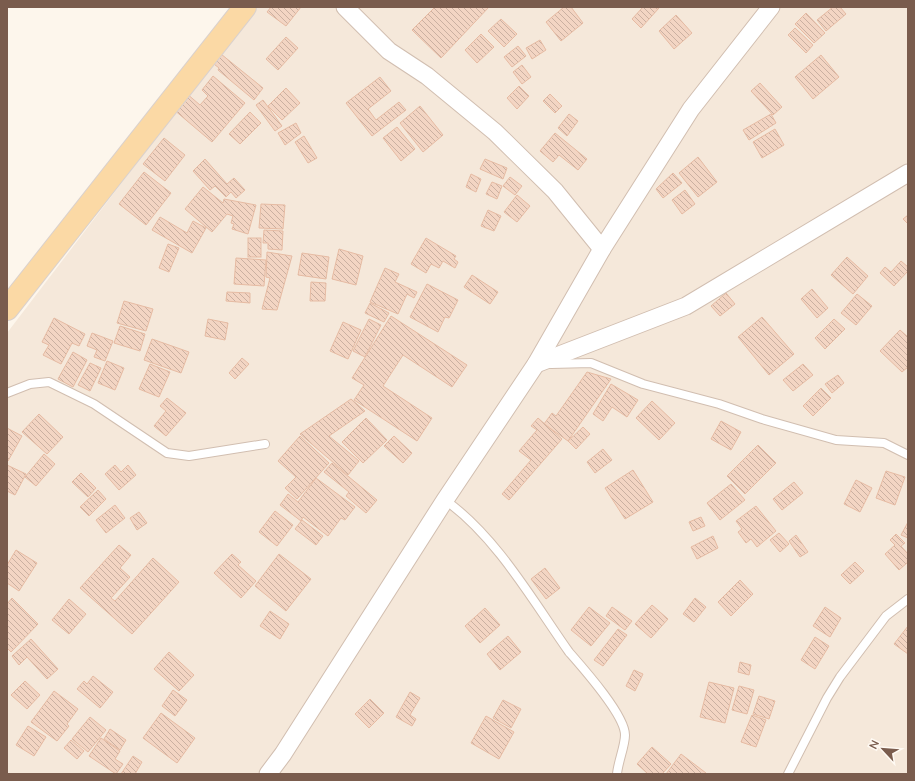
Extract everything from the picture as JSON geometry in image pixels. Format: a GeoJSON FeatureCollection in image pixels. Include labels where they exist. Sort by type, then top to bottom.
{"type":"FeatureCollection","features":[{"type":"Feature","properties":{"kind":"main road"},"geometry":{"type":"LineString","coordinates":[[7,309],[245,7]]}},
{"type":"Feature","properties":{"kind":"street"},"geometry":{"type":"LineString","coordinates":[[344,7],[389,51],[427,76],[495,132],[555,191],[602,249]]}},
{"type":"Feature","properties":{"kind":"street"},"geometry":{"type":"LineString","coordinates":[[268,774],[283,754],[445,500],[536,364],[602,249],[691,109],[771,7]]}},
{"type":"Feature","properties":{"kind":"street"},"geometry":{"type":"LineString","coordinates":[[536,364],[686,306],[908,173]]}},
{"type":"Feature","properties":{"kind":"lane"},"geometry":{"type":"LineString","coordinates":[[536,364],[591,363],[643,384],[719,404],[762,419],[836,440],[884,443],[908,454]]}},
{"type":"Feature","properties":{"kind":"lane"},"geometry":{"type":"LineString","coordinates":[[7,393],[30,384],[49,382],[94,404],[167,453],[189,456],[265,444]]}},
{"type":"Feature","properties":{"kind":"lane"},"geometry":{"type":"LineString","coordinates":[[445,500],[464,513],[488,538],[569,652],[584,669],[621,719],[625,735],[617,774]]}},
{"type":"Feature","properties":{"kind":"lane"},"geometry":{"type":"LineString","coordinates":[[788,774],[827,698],[840,678],[886,616],[908,599]]}},
{"type":"Feature","properties":{"kind":"shaded area"},"geometry":{"type":"Polygon","coordinates":[[[256,7],[908,7],[908,774],[7,774],[7,333],[256,7]]]}},
{"type":"Feature","properties":{"kind":"building"},"geometry":{"type":"Polygon","coordinates":[[[271,7],[301,7],[286,26],[267,12],[271,7]]]}},
{"type":"Feature","properties":{"kind":"building"},"geometry":{"type":"Polygon","coordinates":[[[435,7],[489,7],[441,58],[412,30],[435,7]]]}},
{"type":"Feature","properties":{"kind":"building"},"geometry":{"type":"Polygon","coordinates":[[[564,7],[571,7],[583,23],[561,41],[546,22],[564,7]]]}},
{"type":"Feature","properties":{"kind":"building"},"geometry":{"type":"Polygon","coordinates":[[[643,7],[659,8],[641,28],[632,19],[643,7]]]}},
{"type":"Feature","properties":{"kind":"building"},"geometry":{"type":"Polygon","coordinates":[[[833,7],[840,7],[846,14],[826,31],[817,20],[833,7]]]}},
{"type":"Feature","properties":{"kind":"building"},"geometry":{"type":"Polygon","coordinates":[[[806,13],[825,33],[814,43],[795,24],[806,13]]]}},
{"type":"Feature","properties":{"kind":"building"},"geometry":{"type":"Polygon","coordinates":[[[676,15],[692,33],[674,49],[659,31],[676,15]]]}},
{"type":"Feature","properties":{"kind":"building"},"geometry":{"type":"Polygon","coordinates":[[[501,19],[517,34],[504,47],[488,31],[501,19]]]}},
{"type":"Feature","properties":{"kind":"building"},"geometry":{"type":"Polygon","coordinates":[[[795,28],[813,45],[806,53],[788,35],[795,28]]]}},
{"type":"Feature","properties":{"kind":"building"},"geometry":{"type":"Polygon","coordinates":[[[481,34],[494,47],[477,63],[465,50],[481,34]]]}},
{"type":"Feature","properties":{"kind":"building"},"geometry":{"type":"Polygon","coordinates":[[[286,37],[298,48],[278,70],[266,59],[286,37]]]}},
{"type":"Feature","properties":{"kind":"building"},"geometry":{"type":"Polygon","coordinates":[[[540,40],[546,50],[532,59],[526,48],[540,40]]]}},
{"type":"Feature","properties":{"kind":"building"},"geometry":{"type":"Polygon","coordinates":[[[518,46],[526,56],[512,67],[504,57],[518,46]]]}},
{"type":"Feature","properties":{"kind":"building"},"geometry":{"type":"Polygon","coordinates":[[[216,50],[263,88],[254,100],[218,70],[219,68],[214,64],[216,50]]]}},
{"type":"Feature","properties":{"kind":"building"},"geometry":{"type":"Polygon","coordinates":[[[821,55],[839,77],[813,99],[795,77],[821,55]]]}},
{"type":"Feature","properties":{"kind":"building"},"geometry":{"type":"Polygon","coordinates":[[[522,65],[531,77],[522,84],[513,72],[522,65]]]}},
{"type":"Feature","properties":{"kind":"building"},"geometry":{"type":"Polygon","coordinates":[[[213,76],[245,103],[212,142],[173,109],[186,93],[200,105],[208,96],[202,90],[213,76]]]}},
{"type":"Feature","properties":{"kind":"building"},"geometry":{"type":"Polygon","coordinates":[[[380,77],[391,91],[368,109],[376,120],[399,102],[406,110],[372,136],[346,103],[380,77]]]}},
{"type":"Feature","properties":{"kind":"building"},"geometry":{"type":"Polygon","coordinates":[[[760,83],[782,107],[773,115],[751,91],[760,83]]]}},
{"type":"Feature","properties":{"kind":"building"},"geometry":{"type":"Polygon","coordinates":[[[519,86],[529,96],[517,109],[507,98],[519,86]]]}},
{"type":"Feature","properties":{"kind":"building"},"geometry":{"type":"Polygon","coordinates":[[[286,88],[300,103],[282,120],[268,106],[286,88]]]}},
{"type":"Feature","properties":{"kind":"building"},"geometry":{"type":"Polygon","coordinates":[[[550,94],[562,106],[555,113],[543,101],[550,94]]]}},
{"type":"Feature","properties":{"kind":"building"},"geometry":{"type":"Polygon","coordinates":[[[263,100],[282,126],[275,131],[256,105],[263,100]]]}},
{"type":"Feature","properties":{"kind":"building"},"geometry":{"type":"Polygon","coordinates":[[[420,106],[443,135],[423,152],[400,123],[420,106]]]}},
{"type":"Feature","properties":{"kind":"building"},"geometry":{"type":"Polygon","coordinates":[[[250,112],[261,123],[240,144],[229,134],[250,112]]]}},
{"type":"Feature","properties":{"kind":"building"},"geometry":{"type":"Polygon","coordinates":[[[569,114],[578,121],[567,136],[558,128],[569,114]]]}},
{"type":"Feature","properties":{"kind":"building"},"geometry":{"type":"Polygon","coordinates":[[[771,114],[776,123],[749,140],[743,130],[771,114]]]}},
{"type":"Feature","properties":{"kind":"building"},"geometry":{"type":"Polygon","coordinates":[[[296,123],[301,133],[285,145],[278,133],[296,123]]]}},
{"type":"Feature","properties":{"kind":"building"},"geometry":{"type":"Polygon","coordinates":[[[397,127],[415,149],[401,161],[383,138],[397,127]]]}},
{"type":"Feature","properties":{"kind":"building"},"geometry":{"type":"Polygon","coordinates":[[[775,129],[784,145],[762,158],[753,142],[775,129]]]}},
{"type":"Feature","properties":{"kind":"building"},"geometry":{"type":"Polygon","coordinates":[[[555,133],[587,159],[578,170],[559,155],[553,162],[540,151],[555,133]]]}},
{"type":"Feature","properties":{"kind":"building"},"geometry":{"type":"Polygon","coordinates":[[[304,136],[317,158],[308,163],[295,142],[304,136]]]}},
{"type":"Feature","properties":{"kind":"building"},"geometry":{"type":"Polygon","coordinates":[[[164,138],[185,155],[165,181],[143,164],[164,138]]]}},
{"type":"Feature","properties":{"kind":"building"},"geometry":{"type":"Polygon","coordinates":[[[698,157],[717,182],[698,197],[679,173],[698,157]]]}},
{"type":"Feature","properties":{"kind":"building"},"geometry":{"type":"Polygon","coordinates":[[[205,159],[227,184],[234,178],[245,190],[236,198],[231,192],[226,197],[215,186],[210,190],[193,171],[205,159]]]}},
{"type":"Feature","properties":{"kind":"building"},"geometry":{"type":"Polygon","coordinates":[[[485,159],[507,168],[503,179],[480,169],[485,159]]]}},
{"type":"Feature","properties":{"kind":"building"},"geometry":{"type":"Polygon","coordinates":[[[144,172],[171,193],[146,225],[119,204],[144,172]]]}},
{"type":"Feature","properties":{"kind":"building"},"geometry":{"type":"Polygon","coordinates":[[[673,173],[682,183],[663,198],[656,189],[673,173]]]}},
{"type":"Feature","properties":{"kind":"building"},"geometry":{"type":"Polygon","coordinates":[[[471,174],[481,179],[476,192],[466,187],[471,174]]]}},
{"type":"Feature","properties":{"kind":"building"},"geometry":{"type":"Polygon","coordinates":[[[510,177],[522,186],[515,195],[503,186],[510,177]]]}},
{"type":"Feature","properties":{"kind":"building"},"geometry":{"type":"Polygon","coordinates":[[[492,182],[502,186],[497,199],[486,194],[492,182]]]}},
{"type":"Feature","properties":{"kind":"building"},"geometry":{"type":"Polygon","coordinates":[[[203,187],[223,203],[224,199],[256,205],[248,234],[232,229],[234,224],[231,223],[233,216],[227,214],[212,232],[185,209],[203,187]]]}},
{"type":"Feature","properties":{"kind":"building"},"geometry":{"type":"Polygon","coordinates":[[[685,190],[695,204],[682,214],[672,200],[685,190]]]}},
{"type":"Feature","properties":{"kind":"building"},"geometry":{"type":"Polygon","coordinates":[[[517,195],[530,206],[517,222],[504,212],[517,195]]]}},
{"type":"Feature","properties":{"kind":"building"},"geometry":{"type":"Polygon","coordinates":[[[261,204],[285,205],[283,229],[259,228],[261,204]]]}},
{"type":"Feature","properties":{"kind":"building"},"geometry":{"type":"Polygon","coordinates":[[[488,210],[501,216],[494,231],[481,226],[488,210]]]}},
{"type":"Feature","properties":{"kind":"building"},"geometry":{"type":"Polygon","coordinates":[[[908,215],[908,224],[903,219],[908,215]]]}},
{"type":"Feature","properties":{"kind":"building"},"geometry":{"type":"Polygon","coordinates":[[[160,217],[187,233],[193,221],[206,228],[192,253],[152,230],[160,217]]]}},
{"type":"Feature","properties":{"kind":"building"},"geometry":{"type":"Polygon","coordinates":[[[264,230],[283,231],[282,250],[268,249],[268,243],[263,243],[264,230]]]}},
{"type":"Feature","properties":{"kind":"building"},"geometry":{"type":"Polygon","coordinates":[[[248,238],[261,238],[261,257],[248,257],[248,238]]]}},
{"type":"Feature","properties":{"kind":"building"},"geometry":{"type":"Polygon","coordinates":[[[426,238],[456,256],[454,259],[458,262],[455,268],[443,261],[439,268],[431,264],[426,273],[411,264],[426,238]]]}},
{"type":"Feature","properties":{"kind":"building"},"geometry":{"type":"Polygon","coordinates":[[[168,244],[179,248],[169,272],[159,268],[168,244]]]}},
{"type":"Feature","properties":{"kind":"building"},"geometry":{"type":"Polygon","coordinates":[[[339,249],[363,256],[356,285],[332,279],[339,249]]]}},
{"type":"Feature","properties":{"kind":"building"},"geometry":{"type":"Polygon","coordinates":[[[267,252],[292,256],[277,310],[262,309],[270,278],[266,277],[267,252]]]}},
{"type":"Feature","properties":{"kind":"building"},"geometry":{"type":"Polygon","coordinates":[[[302,253],[329,257],[326,279],[298,275],[302,253]]]}},
{"type":"Feature","properties":{"kind":"building"},"geometry":{"type":"Polygon","coordinates":[[[847,257],[868,276],[853,294],[831,275],[847,257]]]}},
{"type":"Feature","properties":{"kind":"building"},"geometry":{"type":"Polygon","coordinates":[[[236,258],[266,260],[264,286],[234,284],[236,258]]]}},
{"type":"Feature","properties":{"kind":"building"},"geometry":{"type":"Polygon","coordinates":[[[901,261],[908,267],[908,271],[894,286],[880,273],[885,267],[891,272],[901,261]]]}},
{"type":"Feature","properties":{"kind":"building"},"geometry":{"type":"Polygon","coordinates":[[[385,268],[399,274],[395,282],[417,292],[414,298],[407,294],[398,314],[370,302],[385,268]]]}},
{"type":"Feature","properties":{"kind":"building"},"geometry":{"type":"Polygon","coordinates":[[[472,275],[498,292],[490,304],[464,287],[472,275]]]}},
{"type":"Feature","properties":{"kind":"building"},"geometry":{"type":"Polygon","coordinates":[[[311,282],[326,283],[325,301],[310,301],[311,282]]]}},
{"type":"Feature","properties":{"kind":"building"},"geometry":{"type":"Polygon","coordinates":[[[427,284],[458,300],[449,318],[445,317],[438,332],[410,317],[427,284]]]}},
{"type":"Feature","properties":{"kind":"building"},"geometry":{"type":"Polygon","coordinates":[[[812,289],[828,308],[817,318],[801,299],[812,289]]]}},
{"type":"Feature","properties":{"kind":"building"},"geometry":{"type":"Polygon","coordinates":[[[227,292],[250,293],[250,303],[226,301],[227,292]]]}},
{"type":"Feature","properties":{"kind":"building"},"geometry":{"type":"Polygon","coordinates":[[[726,293],[735,304],[720,316],[711,306],[726,293]]]}},
{"type":"Feature","properties":{"kind":"building"},"geometry":{"type":"Polygon","coordinates":[[[857,294],[872,306],[856,325],[841,313],[857,294]]]}},
{"type":"Feature","properties":{"kind":"building"},"geometry":{"type":"Polygon","coordinates":[[[124,301],[153,309],[146,331],[117,323],[124,301]]]}},
{"type":"Feature","properties":{"kind":"building"},"geometry":{"type":"Polygon","coordinates":[[[370,303],[389,313],[384,322],[365,313],[370,303]]]}},
{"type":"Feature","properties":{"kind":"building"},"geometry":{"type":"Polygon","coordinates":[[[391,316],[467,365],[452,387],[403,355],[383,386],[432,418],[417,441],[354,400],[364,385],[352,378],[391,316]]]}},
{"type":"Feature","properties":{"kind":"building"},"geometry":{"type":"Polygon","coordinates":[[[762,317],[794,354],[769,375],[738,337],[762,317]]]}},
{"type":"Feature","properties":{"kind":"building"},"geometry":{"type":"Polygon","coordinates":[[[54,318],[85,334],[79,346],[72,343],[61,364],[43,355],[49,345],[42,342],[54,318]]]}},
{"type":"Feature","properties":{"kind":"building"},"geometry":{"type":"Polygon","coordinates":[[[208,319],[228,323],[225,340],[205,336],[208,319]]]}},
{"type":"Feature","properties":{"kind":"building"},"geometry":{"type":"Polygon","coordinates":[[[369,319],[381,325],[365,357],[353,351],[369,319]]]}},
{"type":"Feature","properties":{"kind":"building"},"geometry":{"type":"Polygon","coordinates":[[[834,319],[845,329],[825,349],[815,338],[834,319]]]}},
{"type":"Feature","properties":{"kind":"building"},"geometry":{"type":"Polygon","coordinates":[[[343,322],[361,330],[348,359],[330,351],[343,322]]]}},
{"type":"Feature","properties":{"kind":"building"},"geometry":{"type":"Polygon","coordinates":[[[120,326],[145,334],[140,351],[114,343],[120,326]]]}},
{"type":"Feature","properties":{"kind":"building"},"geometry":{"type":"Polygon","coordinates":[[[900,330],[908,337],[908,367],[902,372],[880,351],[900,330]]]}},
{"type":"Feature","properties":{"kind":"building"},"geometry":{"type":"Polygon","coordinates":[[[92,333],[113,341],[105,361],[94,357],[97,350],[87,346],[92,333]]]}},
{"type":"Feature","properties":{"kind":"building"},"geometry":{"type":"Polygon","coordinates":[[[152,339],[189,352],[181,373],[144,360],[152,339]]]}},
{"type":"Feature","properties":{"kind":"building"},"geometry":{"type":"Polygon","coordinates":[[[73,352],[87,360],[73,387],[58,379],[73,352]]]}},
{"type":"Feature","properties":{"kind":"building"},"geometry":{"type":"Polygon","coordinates":[[[242,358],[249,364],[235,379],[229,373],[242,358]]]}},
{"type":"Feature","properties":{"kind":"building"},"geometry":{"type":"Polygon","coordinates":[[[107,361],[124,368],[115,390],[98,383],[107,361]]]}},
{"type":"Feature","properties":{"kind":"building"},"geometry":{"type":"Polygon","coordinates":[[[90,363],[101,368],[90,391],[78,385],[90,363]]]}},
{"type":"Feature","properties":{"kind":"building"},"geometry":{"type":"Polygon","coordinates":[[[150,364],[170,372],[159,397],[139,389],[150,364]]]}},
{"type":"Feature","properties":{"kind":"building"},"geometry":{"type":"Polygon","coordinates":[[[803,364],[813,375],[793,391],[783,380],[803,364]]]}},
{"type":"Feature","properties":{"kind":"building"},"geometry":{"type":"Polygon","coordinates":[[[587,372],[611,379],[568,441],[544,424],[552,413],[556,416],[587,372]]]}},
{"type":"Feature","properties":{"kind":"building"},"geometry":{"type":"Polygon","coordinates":[[[838,375],[844,383],[832,393],[825,384],[838,375]]]}},
{"type":"Feature","properties":{"kind":"building"},"geometry":{"type":"Polygon","coordinates":[[[611,384],[638,400],[627,417],[612,407],[603,421],[593,414],[611,384]]]}},
{"type":"Feature","properties":{"kind":"building"},"geometry":{"type":"Polygon","coordinates":[[[821,388],[831,398],[813,416],[803,406],[821,388]]]}},
{"type":"Feature","properties":{"kind":"building"},"geometry":{"type":"Polygon","coordinates":[[[167,398],[186,413],[166,436],[154,426],[166,411],[160,406],[167,398]]]}},
{"type":"Feature","properties":{"kind":"building"},"geometry":{"type":"Polygon","coordinates":[[[351,399],[365,411],[329,436],[359,461],[348,475],[300,434],[351,399]]]}},
{"type":"Feature","properties":{"kind":"building"},"geometry":{"type":"Polygon","coordinates":[[[652,401],[675,423],[659,440],[636,418],[652,401]]]}},
{"type":"Feature","properties":{"kind":"building"},"geometry":{"type":"Polygon","coordinates":[[[39,414],[63,437],[47,454],[22,432],[39,414]]]}},
{"type":"Feature","properties":{"kind":"building"},"geometry":{"type":"Polygon","coordinates":[[[366,418],[387,440],[363,463],[342,442],[366,418]]]}},
{"type":"Feature","properties":{"kind":"building"},"geometry":{"type":"Polygon","coordinates":[[[538,418],[562,439],[509,500],[502,494],[531,460],[519,451],[537,430],[531,426],[538,418]]]}},
{"type":"Feature","properties":{"kind":"building"},"geometry":{"type":"Polygon","coordinates":[[[721,421],[741,432],[731,450],[711,439],[721,421]]]}},
{"type":"Feature","properties":{"kind":"building"},"geometry":{"type":"Polygon","coordinates":[[[583,427],[590,434],[576,449],[568,441],[583,427]]]}},
{"type":"Feature","properties":{"kind":"building"},"geometry":{"type":"Polygon","coordinates":[[[7,428],[22,436],[8,461],[7,461],[7,428]]]}},
{"type":"Feature","properties":{"kind":"building"},"geometry":{"type":"Polygon","coordinates":[[[300,436],[329,463],[297,499],[285,488],[296,477],[278,461],[300,436]]]}},
{"type":"Feature","properties":{"kind":"building"},"geometry":{"type":"Polygon","coordinates":[[[394,436],[412,453],[403,463],[384,446],[394,436]]]}},
{"type":"Feature","properties":{"kind":"building"},"geometry":{"type":"Polygon","coordinates":[[[758,445],[776,463],[745,494],[727,476],[758,445]]]}},
{"type":"Feature","properties":{"kind":"building"},"geometry":{"type":"Polygon","coordinates":[[[603,449],[612,460],[595,473],[587,462],[603,449]]]}},
{"type":"Feature","properties":{"kind":"building"},"geometry":{"type":"Polygon","coordinates":[[[44,454],[55,464],[36,486],[25,477],[44,454]]]}},
{"type":"Feature","properties":{"kind":"building"},"geometry":{"type":"Polygon","coordinates":[[[332,463],[377,500],[366,513],[346,496],[349,492],[324,472],[332,463]]]}},
{"type":"Feature","properties":{"kind":"building"},"geometry":{"type":"Polygon","coordinates":[[[7,465],[26,474],[15,495],[7,491],[7,465]]]}},
{"type":"Feature","properties":{"kind":"building"},"geometry":{"type":"Polygon","coordinates":[[[115,465],[121,472],[128,465],[136,475],[119,490],[105,474],[115,465]]]}},
{"type":"Feature","properties":{"kind":"building"},"geometry":{"type":"Polygon","coordinates":[[[633,470],[653,502],[625,519],[605,488],[633,470]]]}},
{"type":"Feature","properties":{"kind":"building"},"geometry":{"type":"Polygon","coordinates":[[[886,471],[905,477],[895,505],[876,498],[886,471]]]}},
{"type":"Feature","properties":{"kind":"building"},"geometry":{"type":"Polygon","coordinates":[[[81,473],[96,488],[88,497],[72,482],[81,473]]]}},
{"type":"Feature","properties":{"kind":"building"},"geometry":{"type":"Polygon","coordinates":[[[316,478],[355,507],[345,520],[341,518],[328,536],[303,517],[301,521],[280,505],[288,494],[298,502],[316,478]]]}},
{"type":"Feature","properties":{"kind":"building"},"geometry":{"type":"Polygon","coordinates":[[[856,480],[872,488],[860,512],[844,504],[856,480]]]}},
{"type":"Feature","properties":{"kind":"building"},"geometry":{"type":"Polygon","coordinates":[[[794,482],[803,493],[782,510],[773,499],[794,482]]]}},
{"type":"Feature","properties":{"kind":"building"},"geometry":{"type":"Polygon","coordinates":[[[731,484],[745,500],[720,520],[707,503],[731,484]]]}},
{"type":"Feature","properties":{"kind":"building"},"geometry":{"type":"Polygon","coordinates":[[[98,490],[106,499],[89,516],[80,507],[98,490]]]}},
{"type":"Feature","properties":{"kind":"building"},"geometry":{"type":"Polygon","coordinates":[[[115,505],[125,518],[106,533],[96,520],[115,505]]]}},
{"type":"Feature","properties":{"kind":"building"},"geometry":{"type":"Polygon","coordinates":[[[756,506],[776,531],[757,547],[751,539],[746,543],[738,532],[742,529],[736,521],[756,506]]]}},
{"type":"Feature","properties":{"kind":"building"},"geometry":{"type":"Polygon","coordinates":[[[275,511],[293,525],[277,546],[259,532],[275,511]]]}},
{"type":"Feature","properties":{"kind":"building"},"geometry":{"type":"Polygon","coordinates":[[[139,512],[147,523],[137,530],[130,518],[139,512]]]}},
{"type":"Feature","properties":{"kind":"building"},"geometry":{"type":"Polygon","coordinates":[[[701,517],[705,526],[693,531],[689,522],[701,517]]]}},
{"type":"Feature","properties":{"kind":"building"},"geometry":{"type":"Polygon","coordinates":[[[302,520],[323,536],[316,545],[295,529],[302,520]]]}},
{"type":"Feature","properties":{"kind":"building"},"geometry":{"type":"Polygon","coordinates":[[[908,522],[908,538],[901,535],[908,522]]]}},
{"type":"Feature","properties":{"kind":"building"},"geometry":{"type":"Polygon","coordinates":[[[779,533],[789,544],[780,552],[770,540],[779,533]]]}},
{"type":"Feature","properties":{"kind":"building"},"geometry":{"type":"Polygon","coordinates":[[[896,534],[905,543],[901,546],[908,554],[908,562],[899,570],[885,554],[895,545],[890,540],[896,534]]]}},
{"type":"Feature","properties":{"kind":"building"},"geometry":{"type":"Polygon","coordinates":[[[796,535],[808,552],[800,557],[789,541],[796,535]]]}},
{"type":"Feature","properties":{"kind":"building"},"geometry":{"type":"Polygon","coordinates":[[[713,536],[718,548],[697,559],[691,547],[713,536]]]}},
{"type":"Feature","properties":{"kind":"building"},"geometry":{"type":"Polygon","coordinates":[[[119,545],[131,555],[120,568],[130,577],[111,598],[115,601],[153,558],[179,582],[132,634],[80,588],[119,545]]]}},
{"type":"Feature","properties":{"kind":"building"},"geometry":{"type":"Polygon","coordinates":[[[16,550],[37,563],[19,591],[7,583],[7,565],[16,550]]]}},
{"type":"Feature","properties":{"kind":"building"},"geometry":{"type":"Polygon","coordinates":[[[232,554],[241,562],[238,565],[256,581],[241,598],[214,573],[232,554]]]}},
{"type":"Feature","properties":{"kind":"building"},"geometry":{"type":"Polygon","coordinates":[[[279,554],[311,579],[286,611],[255,586],[279,554]]]}},
{"type":"Feature","properties":{"kind":"building"},"geometry":{"type":"Polygon","coordinates":[[[855,562],[864,571],[850,584],[841,575],[855,562]]]}},
{"type":"Feature","properties":{"kind":"building"},"geometry":{"type":"Polygon","coordinates":[[[545,568],[560,588],[546,599],[531,579],[545,568]]]}},
{"type":"Feature","properties":{"kind":"building"},"geometry":{"type":"Polygon","coordinates":[[[740,580],[753,594],[731,616],[718,602],[740,580]]]}},
{"type":"Feature","properties":{"kind":"building"},"geometry":{"type":"Polygon","coordinates":[[[12,598],[38,624],[11,652],[7,648],[7,604],[12,598]]]}},
{"type":"Feature","properties":{"kind":"building"},"geometry":{"type":"Polygon","coordinates":[[[695,598],[706,607],[694,622],[683,614],[695,598]]]}},
{"type":"Feature","properties":{"kind":"building"},"geometry":{"type":"Polygon","coordinates":[[[69,599],[86,614],[69,634],[52,620],[69,599]]]}},
{"type":"Feature","properties":{"kind":"building"},"geometry":{"type":"Polygon","coordinates":[[[652,605],[668,619],[651,638],[635,624],[652,605]]]}},
{"type":"Feature","properties":{"kind":"building"},"geometry":{"type":"Polygon","coordinates":[[[589,607],[610,623],[591,646],[571,630],[589,607]]]}},
{"type":"Feature","properties":{"kind":"building"},"geometry":{"type":"Polygon","coordinates":[[[612,607],[632,621],[625,630],[606,616],[612,607]]]}},
{"type":"Feature","properties":{"kind":"building"},"geometry":{"type":"Polygon","coordinates":[[[825,607],[841,618],[830,637],[813,626],[825,607]]]}},
{"type":"Feature","properties":{"kind":"building"},"geometry":{"type":"Polygon","coordinates":[[[485,608],[500,625],[480,643],[465,626],[485,608]]]}},
{"type":"Feature","properties":{"kind":"building"},"geometry":{"type":"Polygon","coordinates":[[[270,611],[289,624],[280,639],[260,626],[270,611]]]}},
{"type":"Feature","properties":{"kind":"building"},"geometry":{"type":"Polygon","coordinates":[[[908,626],[908,654],[894,644],[908,626]]]}},
{"type":"Feature","properties":{"kind":"building"},"geometry":{"type":"Polygon","coordinates":[[[618,629],[627,635],[603,666],[594,660],[618,629]]]}},
{"type":"Feature","properties":{"kind":"building"},"geometry":{"type":"Polygon","coordinates":[[[508,636],[521,652],[500,670],[487,654],[508,636]]]}},
{"type":"Feature","properties":{"kind":"building"},"geometry":{"type":"Polygon","coordinates":[[[815,637],[829,646],[815,669],[801,660],[815,637]]]}},
{"type":"Feature","properties":{"kind":"building"},"geometry":{"type":"Polygon","coordinates":[[[31,639],[58,669],[47,679],[27,657],[19,665],[12,656],[31,639]]]}},
{"type":"Feature","properties":{"kind":"building"},"geometry":{"type":"Polygon","coordinates":[[[169,652],[194,675],[179,691],[154,669],[169,652]]]}},
{"type":"Feature","properties":{"kind":"building"},"geometry":{"type":"Polygon","coordinates":[[[740,662],[751,665],[749,675],[738,672],[740,662]]]}},
{"type":"Feature","properties":{"kind":"building"},"geometry":{"type":"Polygon","coordinates":[[[634,670],[643,674],[635,691],[626,686],[634,670]]]}},
{"type":"Feature","properties":{"kind":"building"},"geometry":{"type":"Polygon","coordinates":[[[93,676],[113,692],[100,708],[77,689],[84,681],[87,684],[93,676]]]}},
{"type":"Feature","properties":{"kind":"building"},"geometry":{"type":"Polygon","coordinates":[[[25,681],[40,695],[27,709],[11,695],[25,681]]]}},
{"type":"Feature","properties":{"kind":"building"},"geometry":{"type":"Polygon","coordinates":[[[709,682],[734,688],[725,723],[700,717],[709,682]]]}},
{"type":"Feature","properties":{"kind":"building"},"geometry":{"type":"Polygon","coordinates":[[[739,686],[754,690],[747,714],[732,710],[739,686]]]}},
{"type":"Feature","properties":{"kind":"building"},"geometry":{"type":"Polygon","coordinates":[[[173,690],[187,700],[175,716],[162,706],[173,690]]]}},
{"type":"Feature","properties":{"kind":"building"},"geometry":{"type":"Polygon","coordinates":[[[54,691],[78,709],[67,724],[69,726],[57,741],[31,722],[54,691]]]}},
{"type":"Feature","properties":{"kind":"building"},"geometry":{"type":"Polygon","coordinates":[[[410,692],[420,698],[410,715],[416,719],[412,726],[396,717],[410,692]]]}},
{"type":"Feature","properties":{"kind":"building"},"geometry":{"type":"Polygon","coordinates":[[[759,696],[775,701],[769,719],[753,714],[759,696]]]}},
{"type":"Feature","properties":{"kind":"building"},"geometry":{"type":"Polygon","coordinates":[[[370,699],[384,713],[369,728],[355,714],[370,699]]]}},
{"type":"Feature","properties":{"kind":"building"},"geometry":{"type":"Polygon","coordinates":[[[503,700],[521,709],[511,728],[493,718],[503,700]]]}},
{"type":"Feature","properties":{"kind":"building"},"geometry":{"type":"Polygon","coordinates":[[[161,713],[195,738],[177,763],[143,738],[161,713]]]}},
{"type":"Feature","properties":{"kind":"building"},"geometry":{"type":"Polygon","coordinates":[[[752,715],[766,720],[756,747],[741,742],[752,715]]]}},
{"type":"Feature","properties":{"kind":"building"},"geometry":{"type":"Polygon","coordinates":[[[486,716],[514,732],[499,759],[471,743],[486,716]]]}},
{"type":"Feature","properties":{"kind":"building"},"geometry":{"type":"Polygon","coordinates":[[[90,717],[106,730],[88,752],[72,739],[90,717]]]}},
{"type":"Feature","properties":{"kind":"building"},"geometry":{"type":"Polygon","coordinates":[[[28,726],[46,737],[34,756],[16,745],[28,726]]]}},
{"type":"Feature","properties":{"kind":"building"},"geometry":{"type":"Polygon","coordinates":[[[110,729],[126,740],[120,750],[104,739],[110,729]]]}},
{"type":"Feature","properties":{"kind":"building"},"geometry":{"type":"Polygon","coordinates":[[[101,738],[120,751],[115,759],[123,764],[116,774],[89,756],[101,738]]]}},
{"type":"Feature","properties":{"kind":"building"},"geometry":{"type":"Polygon","coordinates":[[[71,740],[84,751],[77,759],[64,748],[71,740]]]}},
{"type":"Feature","properties":{"kind":"building"},"geometry":{"type":"Polygon","coordinates":[[[652,747],[671,764],[662,774],[648,774],[637,764],[652,747]]]}},
{"type":"Feature","properties":{"kind":"building"},"geometry":{"type":"Polygon","coordinates":[[[681,754],[706,773],[706,774],[666,774],[681,754]]]}},
{"type":"Feature","properties":{"kind":"building"},"geometry":{"type":"Polygon","coordinates":[[[133,756],[142,762],[135,774],[121,774],[133,756]]]}}]}
